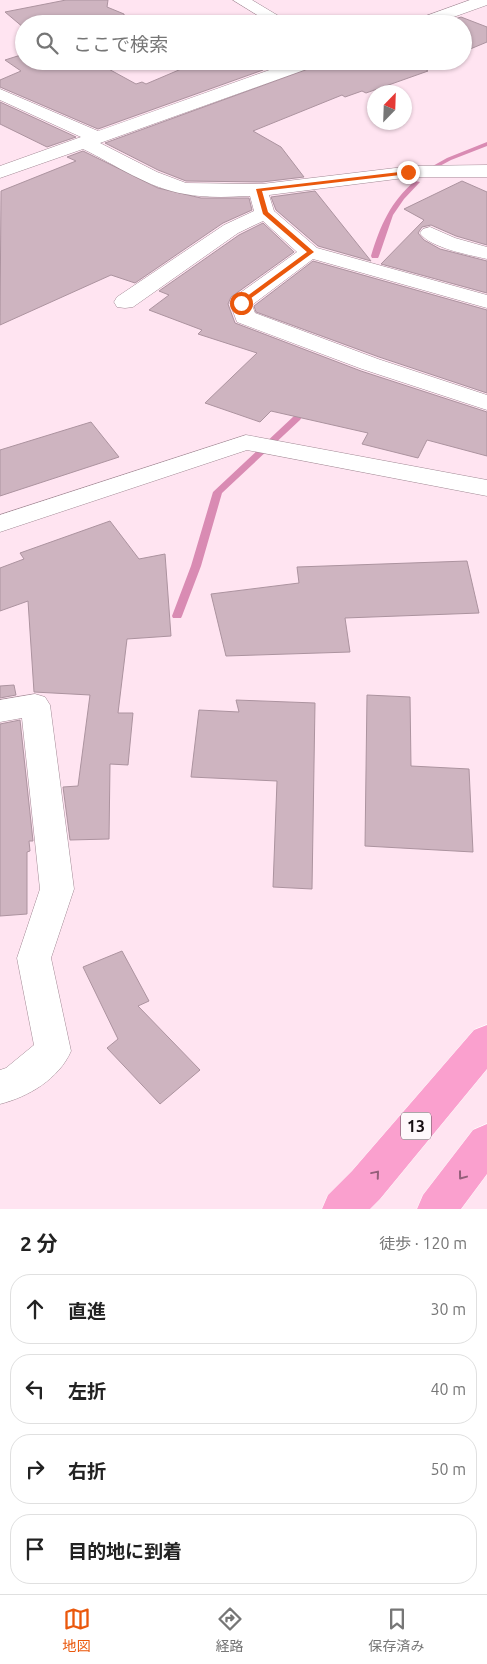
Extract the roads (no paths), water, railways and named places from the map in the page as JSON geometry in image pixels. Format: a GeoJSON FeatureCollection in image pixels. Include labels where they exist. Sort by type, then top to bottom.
{"type":"FeatureCollection","features":[{"type":"Feature","properties":{"kind":"highway","name":"13"},"geometry":{"type":"LineString","coordinates":[[342,1209],[366,1185],[487,1042]]}},
{"type":"Feature","properties":{"kind":"highway"},"geometry":{"type":"LineString","coordinates":[[437,1209],[487,1143]]}},
{"type":"Feature","properties":{"kind":"street"},"geometry":{"type":"LineString","coordinates":[[241,0],[268,15]]}},
{"type":"Feature","properties":{"kind":"street"},"geometry":{"type":"LineString","coordinates":[[443,15],[485,0]]}},
{"type":"Feature","properties":{"kind":"street"},"geometry":{"type":"LineString","coordinates":[[0,172],[287,70]]}},
{"type":"Feature","properties":{"kind":"street"},"geometry":{"type":"LineString","coordinates":[[0,94],[92,140],[167,183],[185,189],[258,190],[408,172],[487,171]]}},
{"type":"Feature","properties":{"kind":"street"},"geometry":{"type":"LineString","coordinates":[[258,190],[265,213],[310,252],[390,273],[487,302]]}},
{"type":"Feature","properties":{"kind":"street"},"geometry":{"type":"LineString","coordinates":[[126,302],[231,229],[265,213]]}},
{"type":"Feature","properties":{"kind":"street"},"geometry":{"type":"LineString","coordinates":[[430,233],[448,242],[487,253]]}},
{"type":"Feature","properties":{"kind":"street"},"geometry":{"type":"LineString","coordinates":[[310,252],[241,303],[245,318],[370,364],[487,403]]}},
{"type":"Feature","properties":{"kind":"street"},"geometry":{"type":"LineString","coordinates":[[0,524],[246,442],[487,488]]}},
{"type":"Feature","properties":{"kind":"street"},"geometry":{"type":"LineString","coordinates":[[0,711],[35,706],[56,890],[34,958],[53,1051],[16,1083],[0,1087]]}},
{"type":"Feature","properties":{"kind":"waterway"},"geometry":{"type":"LineString","coordinates":[[434,167],[487,144]]}},
{"type":"Feature","properties":{"kind":"waterway"},"geometry":{"type":"LineString","coordinates":[[375,256],[381,235],[395,206],[408,189],[417,182]]}},
{"type":"Feature","properties":{"kind":"waterway"},"geometry":{"type":"LineString","coordinates":[[177,616],[196,566],[218,492],[297,418],[305,406]]}}]}
